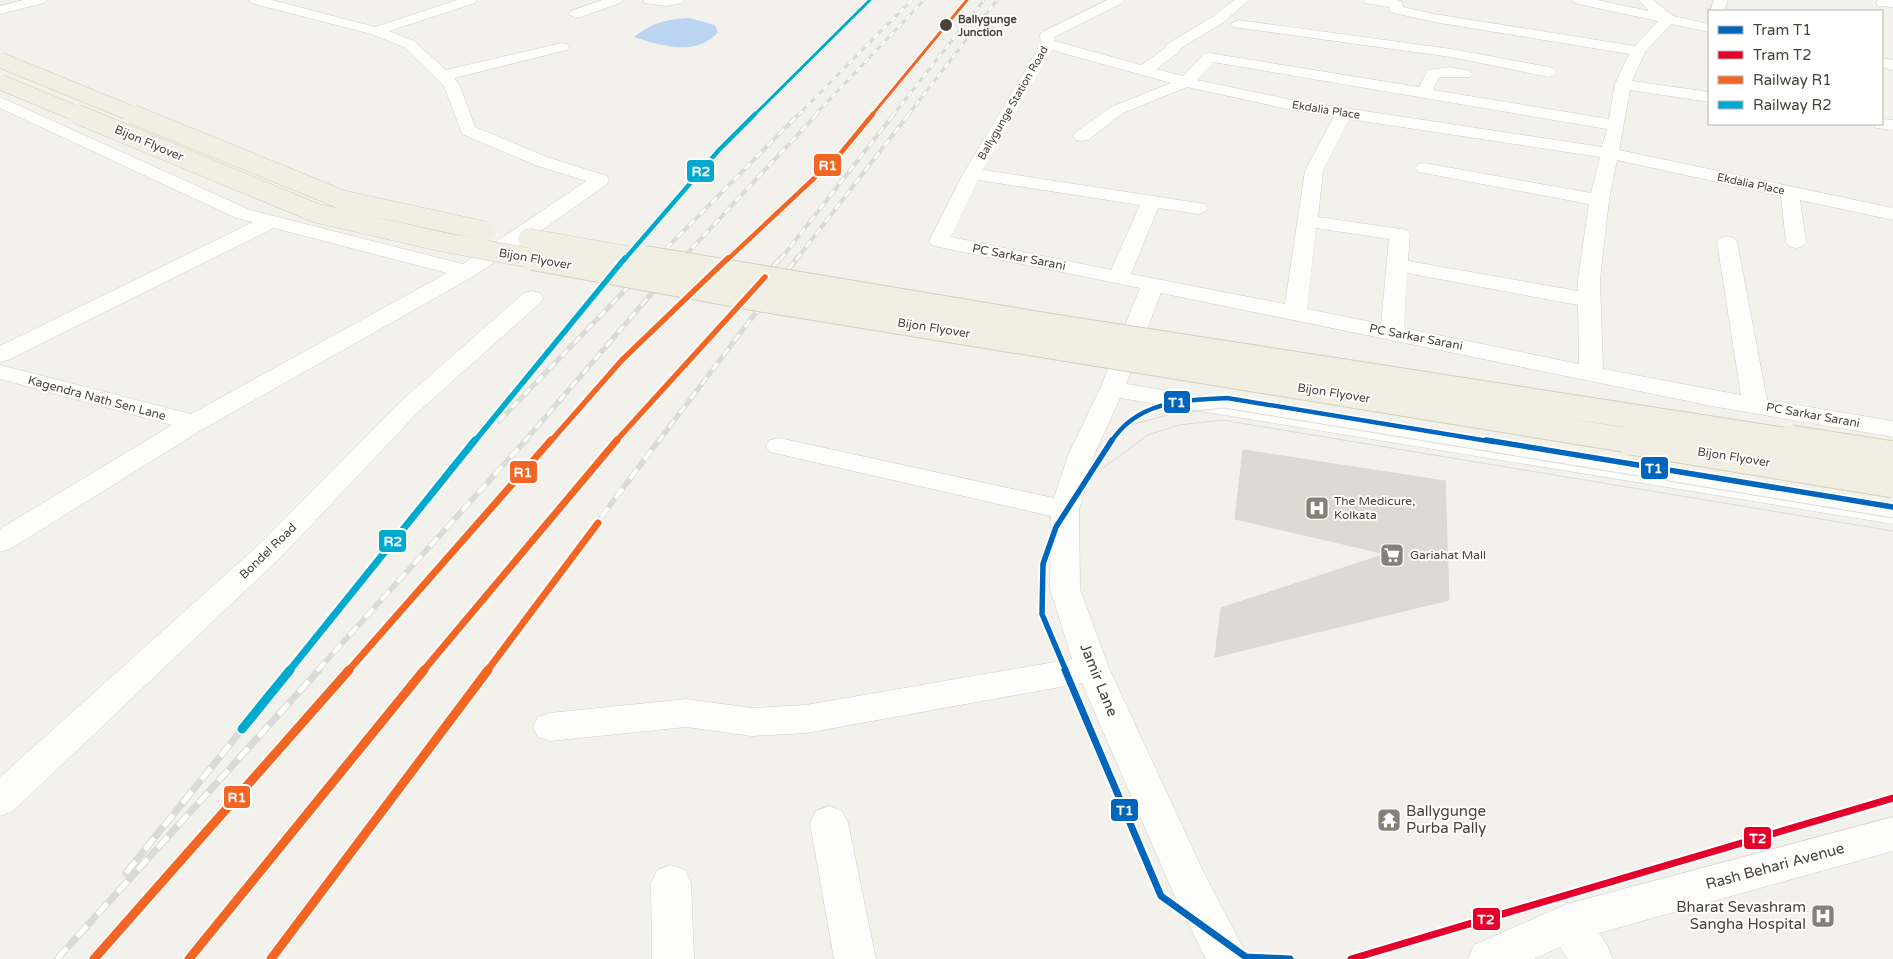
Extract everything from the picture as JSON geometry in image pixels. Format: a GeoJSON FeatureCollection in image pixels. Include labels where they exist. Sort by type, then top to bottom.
{"type":"FeatureCollection","features":[{"type":"Feature","properties":{"kind":"main road","name":"Bijon Flyover"},"geometry":{"type":"LineString","coordinates":[[0,60],[343,200],[465,227],[823,290],[1893,456]]}},
{"type":"Feature","properties":{"kind":"main road","name":"Bijon Flyover"},"geometry":{"type":"LineString","coordinates":[[0,82],[316,213],[442,242],[758,300],[1893,483]]}},
{"type":"Feature","properties":{"kind":"street"},"geometry":{"type":"LineString","coordinates":[[0,10],[39,0]]}},
{"type":"Feature","properties":{"kind":"street"},"geometry":{"type":"LineString","coordinates":[[0,542],[194,423],[466,271],[538,224],[600,180],[541,161],[468,130],[450,84],[409,44],[376,31],[256,0]]}},
{"type":"Feature","properties":{"kind":"street"},"geometry":{"type":"LineString","coordinates":[[376,31],[470,0]]}},
{"type":"Feature","properties":{"kind":"street"},"geometry":{"type":"LineString","coordinates":[[576,14],[615,0]]}},
{"type":"Feature","properties":{"kind":"street"},"geometry":{"type":"LineString","coordinates":[[650,0],[666,2],[677,0]]}},
{"type":"Feature","properties":{"kind":"street"},"geometry":{"type":"LineString","coordinates":[[1144,70],[1174,49],[1171,48],[1219,19],[1242,0]]}},
{"type":"Feature","properties":{"kind":"street"},"geometry":{"type":"LineString","coordinates":[[1370,0],[1397,4],[1395,9],[1400,12],[1638,51]]}},
{"type":"Feature","properties":{"kind":"street"},"geometry":{"type":"LineString","coordinates":[[1578,0],[1708,28]]}},
{"type":"Feature","properties":{"kind":"street"},"geometry":{"type":"LineString","coordinates":[[1646,0],[1648,4],[1668,19]]}},
{"type":"Feature","properties":{"kind":"street"},"geometry":{"type":"LineString","coordinates":[[1080,2],[1110,3]]}},
{"type":"Feature","properties":{"kind":"street","name":"Ballygunge Station Road"},"geometry":{"type":"LineString","coordinates":[[939,241],[972,174],[1048,44],[1047,35],[1110,3]]}},
{"type":"Feature","properties":{"kind":"street"},"geometry":{"type":"LineString","coordinates":[[1590,372],[1589,279],[1599,200],[1623,84],[1638,51],[1668,19]]}},
{"type":"Feature","properties":{"kind":"street"},"geometry":{"type":"LineString","coordinates":[[1238,24],[1451,53],[1548,72]]}},
{"type":"Feature","properties":{"kind":"street"},"geometry":{"type":"LineString","coordinates":[[1451,53],[1473,25]]}},
{"type":"Feature","properties":{"kind":"street"},"geometry":{"type":"LineString","coordinates":[[1326,76],[1357,39]]}},
{"type":"Feature","properties":{"kind":"street","name":"Ekdalia Place"},"geometry":{"type":"LineString","coordinates":[[1048,44],[1186,82],[1292,105],[1609,153],[1893,214]]}},
{"type":"Feature","properties":{"kind":"street"},"geometry":{"type":"LineString","coordinates":[[442,76],[562,47]]}},
{"type":"Feature","properties":{"kind":"street"},"geometry":{"type":"LineString","coordinates":[[1082,136],[1117,110],[1186,82],[1209,57],[1616,125]]}},
{"type":"Feature","properties":{"kind":"street"},"geometry":{"type":"LineString","coordinates":[[1424,93],[1433,73],[1451,72],[1465,74]]}},
{"type":"Feature","properties":{"kind":"street"},"geometry":{"type":"LineString","coordinates":[[1623,84],[1708,97]]}},
{"type":"Feature","properties":{"kind":"street"},"geometry":{"type":"LineString","coordinates":[[0,102],[243,214],[466,271]]}},
{"type":"Feature","properties":{"kind":"street"},"geometry":{"type":"LineString","coordinates":[[1295,312],[1314,171],[1344,113]]}},
{"type":"Feature","properties":{"kind":"street"},"geometry":{"type":"LineString","coordinates":[[1424,168],[1599,200]]}},
{"type":"Feature","properties":{"kind":"street"},"geometry":{"type":"LineString","coordinates":[[972,174],[1198,208]]}},
{"type":"Feature","properties":{"kind":"street"},"geometry":{"type":"LineString","coordinates":[[1790,193],[1796,242]]}},
{"type":"Feature","properties":{"kind":"street"},"geometry":{"type":"LineString","coordinates":[[1119,277],[1151,201]]}},
{"type":"Feature","properties":{"kind":"street"},"geometry":{"type":"LineString","coordinates":[[0,355],[272,221]]}},
{"type":"Feature","properties":{"kind":"street"},"geometry":{"type":"LineString","coordinates":[[1307,221],[1400,234],[1392,333]]}},
{"type":"Feature","properties":{"kind":"street","name":"PC Sarkar Sarani"},"geometry":{"type":"LineString","coordinates":[[939,241],[1755,405],[1893,429]]}},
{"type":"Feature","properties":{"kind":"street"},"geometry":{"type":"LineString","coordinates":[[1727,242],[1755,405]]}},
{"type":"Feature","properties":{"kind":"street"},"geometry":{"type":"LineString","coordinates":[[1397,265],[1590,300]]}},
{"type":"Feature","properties":{"kind":"street","name":"Jamir Lane"},"geometry":{"type":"LineString","coordinates":[[1153,284],[1112,388],[1082,453],[1065,510],[1065,589],[1092,668],[1189,884],[1228,959]]}},
{"type":"Feature","properties":{"kind":"street","name":"Bondel Road"},"geometry":{"type":"LineString","coordinates":[[0,800],[273,548],[409,407],[532,298]]}},
{"type":"Feature","properties":{"kind":"street","name":"Kagendra Nath Sen Lane"},"geometry":{"type":"LineString","coordinates":[[0,372],[194,423]]}},
{"type":"Feature","properties":{"kind":"street"},"geometry":{"type":"LineString","coordinates":[[1112,388],[1893,514]]}},
{"type":"Feature","properties":{"kind":"street"},"geometry":{"type":"LineString","coordinates":[[779,446],[1065,510]]}},
{"type":"Feature","properties":{"kind":"street"},"geometry":{"type":"LineString","coordinates":[[550,727],[686,713],[752,722],[806,719],[1092,668]]}},
{"type":"Feature","properties":{"kind":"street"},"geometry":{"type":"LineString","coordinates":[[829,823],[855,959]]}},
{"type":"Feature","properties":{"kind":"street","name":"Rash Behari Avenue"},"geometry":{"type":"LineString","coordinates":[[1489,959],[1567,923],[1893,834]]}},
{"type":"Feature","properties":{"kind":"street"},"geometry":{"type":"LineString","coordinates":[[671,883],[674,959]]}},
{"type":"Feature","properties":{"kind":"street"},"geometry":{"type":"LineString","coordinates":[[1567,923],[1592,959]]}},
{"type":"Feature","properties":{"kind":"water"},"geometry":{"type":"Polygon","coordinates":[[[689,18],[715,25],[718,32],[700,45],[689,47],[656,44],[634,37],[647,28],[660,23],[674,19],[689,18]]]}},
{"type":"Feature","properties":{"kind":"building","name":"Gariahat Mall"},"geometry":{"type":"Polygon","coordinates":[[[1243,450],[1445,481],[1449,600],[1215,657],[1221,608],[1386,554],[1235,519],[1243,450]]]}},
{"type":"Feature","properties":{"kind":"tram line","name":"T1"},"geometry":{"type":"LineString","coordinates":[[1290,959],[1246,957],[1161,896],[1042,614],[1043,564],[1056,527],[1120,428],[1149,409],[1184,400],[1227,398],[1893,507]]}},
{"type":"Feature","properties":{"kind":"tram line"},"geometry":{"type":"LineString","coordinates":[[1120,428],[1171,414],[1224,408],[1893,518]]}},
{"type":"Feature","properties":{"kind":"tram line"},"geometry":{"type":"LineString","coordinates":[[1085,481],[1148,435],[1179,425],[1222,420],[1893,531]]}},
{"type":"Feature","properties":{"kind":"tram line","name":"T2"},"geometry":{"type":"LineString","coordinates":[[1351,959],[1893,798]]}},
{"type":"Feature","properties":{"kind":"railway"},"geometry":{"type":"LineString","coordinates":[[754,115],[870,0]]}},
{"type":"Feature","properties":{"kind":"railway"},"geometry":{"type":"LineString","coordinates":[[798,115],[912,0]]}},
{"type":"Feature","properties":{"kind":"railway"},"geometry":{"type":"LineString","coordinates":[[815,115],[924,0]]}},
{"type":"Feature","properties":{"kind":"railway"},"geometry":{"type":"LineString","coordinates":[[872,115],[967,0]]}},
{"type":"Feature","properties":{"kind":"railway"},"geometry":{"type":"LineString","coordinates":[[893,115],[984,0]]}},
{"type":"Feature","properties":{"kind":"railway"},"geometry":{"type":"LineString","coordinates":[[908,115],[997,0]]}},
{"type":"Feature","properties":{"kind":"railway"},"geometry":{"type":"LineString","coordinates":[[655,260],[799,114]]}},
{"type":"Feature","properties":{"kind":"railway"},"geometry":{"type":"LineString","coordinates":[[681,260],[817,114]]}},
{"type":"Feature","properties":{"kind":"railway"},"geometry":{"type":"LineString","coordinates":[[727,260],[840,154],[873,114]]}},
{"type":"Feature","properties":{"kind":"railway"},"geometry":{"type":"LineString","coordinates":[[780,260],[894,114]]}},
{"type":"Feature","properties":{"kind":"railway"},"geometry":{"type":"LineString","coordinates":[[796,260],[909,114]]}},
{"type":"Feature","properties":{"kind":"railway"},"geometry":{"type":"LineString","coordinates":[[624,260],[719,150],[754,115]]}},
{"type":"Feature","properties":{"kind":"railway"},"geometry":{"type":"LineString","coordinates":[[474,442],[625,258]]}},
{"type":"Feature","properties":{"kind":"railway"},"geometry":{"type":"LineString","coordinates":[[499,421],[656,258]]}},
{"type":"Feature","properties":{"kind":"railway"},"geometry":{"type":"LineString","coordinates":[[524,442],[682,258]]}},
{"type":"Feature","properties":{"kind":"railway"},"geometry":{"type":"LineString","coordinates":[[550,442],[622,360],[728,258]]}},
{"type":"Feature","properties":{"kind":"railway"},"geometry":{"type":"LineString","coordinates":[[618,442],[721,323],[781,258]]}},
{"type":"Feature","properties":{"kind":"railway"},"geometry":{"type":"LineString","coordinates":[[658,442],[797,258]]}},
{"type":"Feature","properties":{"kind":"railway"},"geometry":{"type":"LineString","coordinates":[[288,671],[475,440]]}},
{"type":"Feature","properties":{"kind":"railway"},"geometry":{"type":"LineString","coordinates":[[317,671],[526,440]]}},
{"type":"Feature","properties":{"kind":"railway"},"geometry":{"type":"LineString","coordinates":[[348,671],[551,440]]}},
{"type":"Feature","properties":{"kind":"railway"},"geometry":{"type":"LineString","coordinates":[[423,671],[489,590],[619,440]]}},
{"type":"Feature","properties":{"kind":"railway"},"geometry":{"type":"LineString","coordinates":[[486,671],[659,440]]}},
{"type":"Feature","properties":{"kind":"railway"},"geometry":{"type":"LineString","coordinates":[[126,873],[290,670]]}},
{"type":"Feature","properties":{"kind":"railway"},"geometry":{"type":"LineString","coordinates":[[57,959],[319,670]]}},
{"type":"Feature","properties":{"kind":"railway"},"geometry":{"type":"LineString","coordinates":[[94,959],[349,670]]}},
{"type":"Feature","properties":{"kind":"railway"},"geometry":{"type":"LineString","coordinates":[[189,959],[424,670]]}},
{"type":"Feature","properties":{"kind":"railway"},"geometry":{"type":"LineString","coordinates":[[271,959],[487,670]]}},
{"type":"Feature","properties":{"kind":"rail line","name":"R2"},"geometry":{"type":"LineString","coordinates":[[242,729],[421,506],[641,239],[719,150],[870,0]]}},
{"type":"Feature","properties":{"kind":"rail line","name":"R1"},"geometry":{"type":"LineString","coordinates":[[94,959],[622,360],[840,154],[967,0]]}},
{"type":"Feature","properties":{"kind":"rail line","name":"R1"},"geometry":{"type":"LineString","coordinates":[[189,959],[542,527],[689,359],[765,277]]}},
{"type":"Feature","properties":{"kind":"rail line","name":"R1"},"geometry":{"type":"LineString","coordinates":[[271,959],[598,523]]}},
{"type":"Feature","properties":{"kind":"place","name":"Ballygunge Junction"},"geometry":{"type":"Point","coordinates":[946,25]}},
{"type":"Feature","properties":{"kind":"place","name":"The Medicure, Kolkata"},"geometry":{"type":"Point","coordinates":[1317,508]}},
{"type":"Feature","properties":{"kind":"place","name":"Gariahat Mall"},"geometry":{"type":"Point","coordinates":[1392,555]}},
{"type":"Feature","properties":{"kind":"place","name":"Ballygunge Purba Pally"},"geometry":{"type":"Point","coordinates":[1389,820]}},
{"type":"Feature","properties":{"kind":"place","name":"Bharat Sevashram Sangha Hospital"},"geometry":{"type":"Point","coordinates":[1823,916]}}]}
